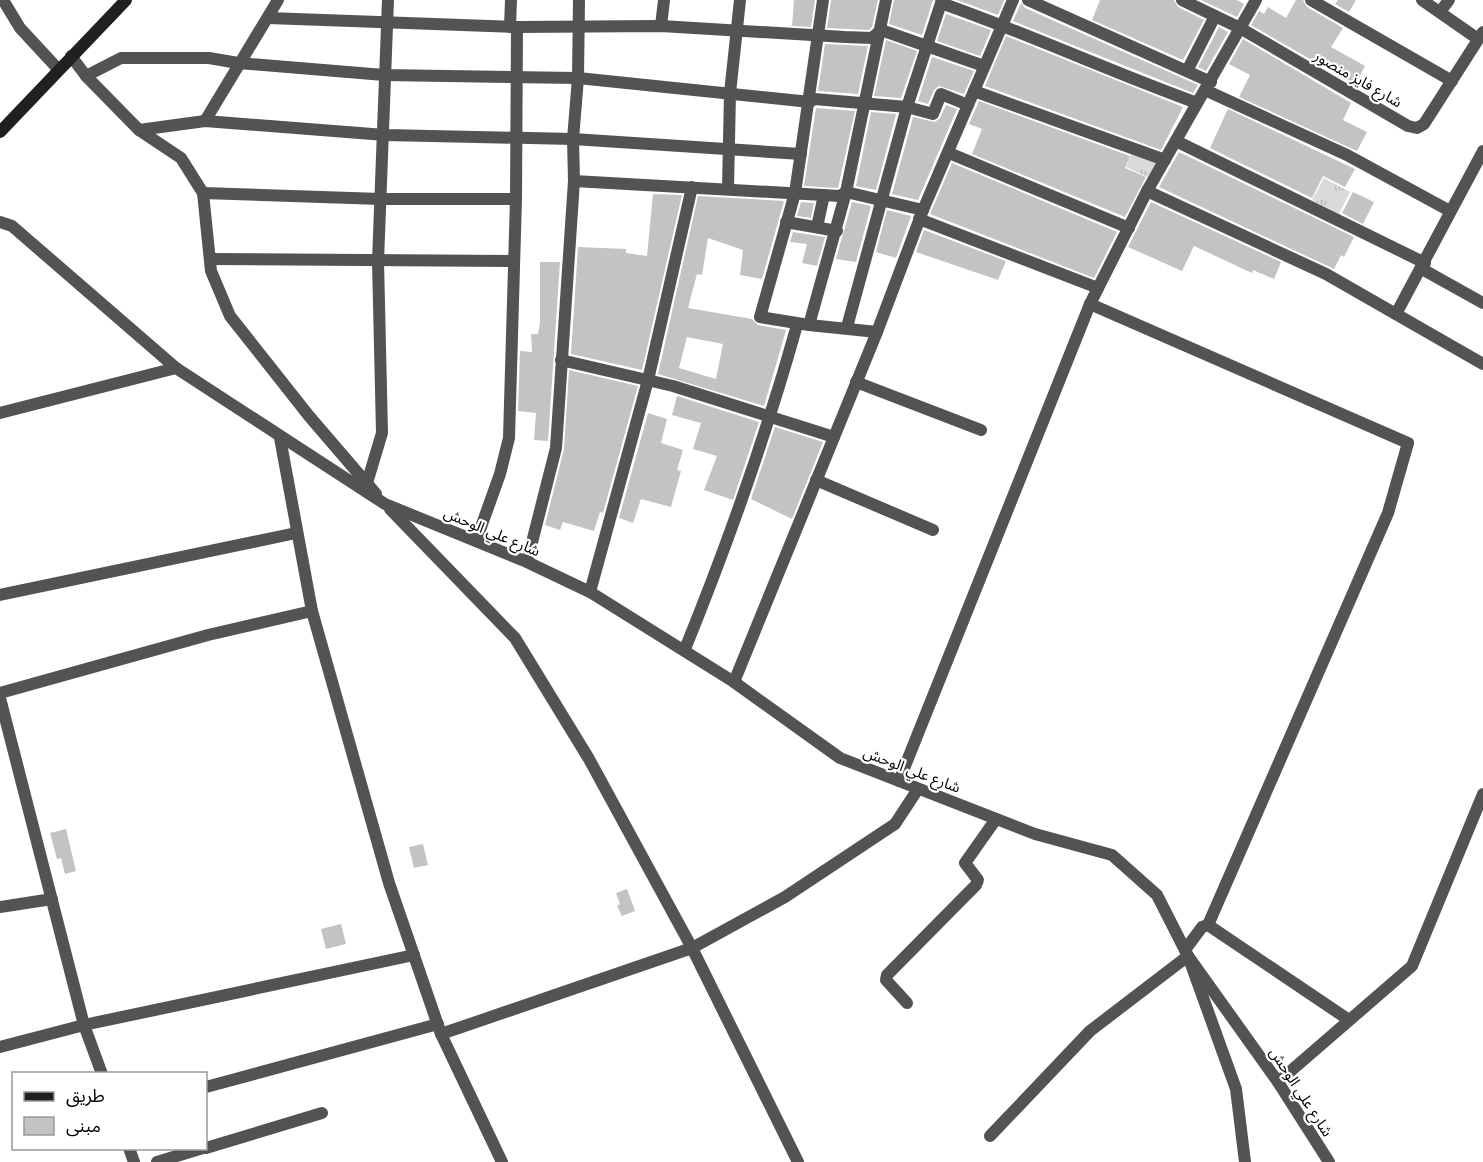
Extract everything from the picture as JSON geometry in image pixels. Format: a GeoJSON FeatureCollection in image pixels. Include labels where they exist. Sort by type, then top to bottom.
{"type":"FeatureCollection","features":[{"type":"Feature","properties":{"kind":"main road"},"geometry":{"type":"LineString","coordinates":[[0,132],[126,0]]}},
{"type":"Feature","properties":{"kind":"street"},"geometry":{"type":"LineString","coordinates":[[3,0],[20,28],[58,69]]}},
{"type":"Feature","properties":{"kind":"street"},"geometry":{"type":"LineString","coordinates":[[205,121],[278,0]]}},
{"type":"Feature","properties":{"kind":"street"},"geometry":{"type":"LineString","coordinates":[[367,483],[382,433],[378,261],[385,135],[384,75],[390,22],[388,0]]}},
{"type":"Feature","properties":{"kind":"street"},"geometry":{"type":"LineString","coordinates":[[476,541],[500,474],[509,438],[518,77],[511,0]]}},
{"type":"Feature","properties":{"kind":"street"},"geometry":{"type":"LineString","coordinates":[[526,562],[556,448],[574,181],[573,139],[578,78],[579,0]]}},
{"type":"Feature","properties":{"kind":"street"},"geometry":{"type":"LineString","coordinates":[[661,26],[664,0]]}},
{"type":"Feature","properties":{"kind":"street"},"geometry":{"type":"LineString","coordinates":[[728,188],[730,93],[739,29],[740,0]]}},
{"type":"Feature","properties":{"kind":"street"},"geometry":{"type":"LineString","coordinates":[[823,0],[795,194],[760,317],[803,325],[847,327],[877,332]]}},
{"type":"Feature","properties":{"kind":"street"},"geometry":{"type":"LineString","coordinates":[[685,650],[723,553],[837,231],[886,0]]}},
{"type":"Feature","properties":{"kind":"street"},"geometry":{"type":"LineString","coordinates":[[734,682],[877,332],[921,214],[1013,0]]}},
{"type":"Feature","properties":{"kind":"street"},"geometry":{"type":"LineString","coordinates":[[1028,0],[1186,71],[1208,86],[1347,155],[1450,211]]}},
{"type":"Feature","properties":{"kind":"street","name":"شارع فايز منصور"},"geometry":{"type":"LineString","coordinates":[[1182,0],[1240,28],[1408,126],[1417,128],[1424,124],[1481,36]]}},
{"type":"Feature","properties":{"kind":"street"},"geometry":{"type":"LineString","coordinates":[[899,782],[1090,304],[1147,191],[1256,0]]}},
{"type":"Feature","properties":{"kind":"street"},"geometry":{"type":"LineString","coordinates":[[1311,0],[1452,81]]}},
{"type":"Feature","properties":{"kind":"street"},"geometry":{"type":"LineString","coordinates":[[1422,0],[1481,36]]}},
{"type":"Feature","properties":{"kind":"street"},"geometry":{"type":"LineString","coordinates":[[1440,12],[1449,0]]}},
{"type":"Feature","properties":{"kind":"street"},"geometry":{"type":"LineString","coordinates":[[847,327],[908,107],[941,2],[1002,24],[1114,73],[1197,104]]}},
{"type":"Feature","properties":{"kind":"street"},"geometry":{"type":"LineString","coordinates":[[1186,71],[1215,16]]}},
{"type":"Feature","properties":{"kind":"street"},"geometry":{"type":"LineString","coordinates":[[268,18],[513,27],[661,26],[872,38],[881,30]]}},
{"type":"Feature","properties":{"kind":"street"},"geometry":{"type":"LineString","coordinates":[[881,30],[984,66]]}},
{"type":"Feature","properties":{"kind":"street"},"geometry":{"type":"LineString","coordinates":[[71,56],[86,76],[139,130],[181,158],[203,193],[211,271],[230,316],[385,504],[515,638],[589,759],[692,948],[798,1162]]}},
{"type":"Feature","properties":{"kind":"street"},"geometry":{"type":"LineString","coordinates":[[86,76],[122,58],[209,58],[238,63],[384,75],[578,78],[810,102],[814,99],[908,107],[933,114],[940,94],[968,105]]}},
{"type":"Feature","properties":{"kind":"street"},"geometry":{"type":"LineString","coordinates":[[974,91],[1166,160]]}},
{"type":"Feature","properties":{"kind":"street"},"geometry":{"type":"LineString","coordinates":[[139,130],[205,121],[385,135],[573,139],[801,154]]}},
{"type":"Feature","properties":{"kind":"street"},"geometry":{"type":"LineString","coordinates":[[1176,141],[1290,195],[1423,266],[1483,303]]}},
{"type":"Feature","properties":{"kind":"street"},"geometry":{"type":"LineString","coordinates":[[1396,314],[1483,151]]}},
{"type":"Feature","properties":{"kind":"street"},"geometry":{"type":"LineString","coordinates":[[949,153],[1129,228]]}},
{"type":"Feature","properties":{"kind":"street"},"geometry":{"type":"LineString","coordinates":[[574,181],[840,196],[846,192],[883,199],[1098,288]]}},
{"type":"Feature","properties":{"kind":"street"},"geometry":{"type":"LineString","coordinates":[[590,592],[648,380],[692,187]]}},
{"type":"Feature","properties":{"kind":"street"},"geometry":{"type":"LineString","coordinates":[[1147,191],[1326,274],[1483,364]]}},
{"type":"Feature","properties":{"kind":"street"},"geometry":{"type":"LineString","coordinates":[[203,193],[381,199],[516,199]]}},
{"type":"Feature","properties":{"kind":"street"},"geometry":{"type":"LineString","coordinates":[[817,228],[824,195]]}},
{"type":"Feature","properties":{"kind":"street"},"geometry":{"type":"LineString","coordinates":[[0,222],[12,226],[176,368],[280,438],[385,504]]}},
{"type":"Feature","properties":{"kind":"street"},"geometry":{"type":"LineString","coordinates":[[786,222],[837,231]]}},
{"type":"Feature","properties":{"kind":"street"},"geometry":{"type":"LineString","coordinates":[[210,260],[514,261]]}},
{"type":"Feature","properties":{"kind":"street"},"geometry":{"type":"LineString","coordinates":[[1090,304],[1408,443],[1388,513],[1208,926]]}},
{"type":"Feature","properties":{"kind":"street"},"geometry":{"type":"LineString","coordinates":[[561,360],[648,380],[772,415],[834,437]]}},
{"type":"Feature","properties":{"kind":"street"},"geometry":{"type":"LineString","coordinates":[[0,413],[176,368]]}},
{"type":"Feature","properties":{"kind":"street"},"geometry":{"type":"LineString","coordinates":[[856,382],[981,430]]}},
{"type":"Feature","properties":{"kind":"street"},"geometry":{"type":"LineString","coordinates":[[280,438],[312,611],[389,883],[440,1029],[502,1162]]}},
{"type":"Feature","properties":{"kind":"street"},"geometry":{"type":"LineString","coordinates":[[816,480],[933,530]]}},
{"type":"Feature","properties":{"kind":"street","name":"شارع علي الوحش"},"geometry":{"type":"LineString","coordinates":[[385,504],[526,562],[590,592],[734,682],[840,758],[1035,834],[1113,855],[1157,895],[1187,953],[1278,1082],[1329,1162]]}},
{"type":"Feature","properties":{"kind":"street"},"geometry":{"type":"LineString","coordinates":[[0,595],[296,533]]}},
{"type":"Feature","properties":{"kind":"street"},"geometry":{"type":"LineString","coordinates":[[0,693],[68,676],[208,635],[312,611]]}},
{"type":"Feature","properties":{"kind":"street"},"geometry":{"type":"LineString","coordinates":[[0,698],[84,1025],[101,1072]]}},
{"type":"Feature","properties":{"kind":"street"},"geometry":{"type":"LineString","coordinates":[[207,1087],[440,1029],[692,948],[785,897],[896,824],[918,789]]}},
{"type":"Feature","properties":{"kind":"street"},"geometry":{"type":"LineString","coordinates":[[1278,1082],[1412,966],[1483,794]]}},
{"type":"Feature","properties":{"kind":"street"},"geometry":{"type":"LineString","coordinates":[[907,1003],[886,980],[887,975],[976,885],[978,880],[965,863],[996,819]]}},
{"type":"Feature","properties":{"kind":"street"},"geometry":{"type":"LineString","coordinates":[[0,907],[52,899]]}},
{"type":"Feature","properties":{"kind":"street"},"geometry":{"type":"LineString","coordinates":[[990,1136],[1090,1031],[1187,953],[1202,927],[1208,926],[1349,1020]]}},
{"type":"Feature","properties":{"kind":"street"},"geometry":{"type":"LineString","coordinates":[[1187,953],[1236,1089],[1245,1162]]}},
{"type":"Feature","properties":{"kind":"street"},"geometry":{"type":"LineString","coordinates":[[0,1047],[84,1025],[273,987],[414,955]]}},
{"type":"Feature","properties":{"kind":"street"},"geometry":{"type":"LineString","coordinates":[[207,1147],[322,1113]]}},
{"type":"Feature","properties":{"kind":"street"},"geometry":{"type":"LineString","coordinates":[[157,1162],[197,1150]]}},
{"type":"Feature","properties":{"kind":"green space"},"geometry":{"type":"Polygon","coordinates":[[[1133,150],[1159,161],[1152,179],[1126,167],[1133,150]]]}},
{"type":"Feature","properties":{"kind":"green space"},"geometry":{"type":"Polygon","coordinates":[[[1324,178],[1350,192],[1339,214],[1312,200],[1324,178]]]}},
{"type":"Feature","properties":{"kind":"building"},"geometry":{"type":"Polygon","coordinates":[[[794,0],[815,0],[811,27],[792,26],[794,0]]]}},
{"type":"Feature","properties":{"kind":"building"},"geometry":{"type":"Polygon","coordinates":[[[831,0],[878,0],[872,27],[869,30],[827,28],[831,0]]]}},
{"type":"Feature","properties":{"kind":"building"},"geometry":{"type":"Polygon","coordinates":[[[894,0],[933,0],[922,35],[889,24],[894,0]]]}},
{"type":"Feature","properties":{"kind":"building"},"geometry":{"type":"Polygon","coordinates":[[[957,0],[1004,0],[998,15],[957,0]]]}},
{"type":"Feature","properties":{"kind":"building"},"geometry":{"type":"Polygon","coordinates":[[[1100,0],[1174,0],[1178,7],[1204,20],[1183,60],[1092,20],[1100,0]]]}},
{"type":"Feature","properties":{"kind":"building"},"geometry":{"type":"Polygon","coordinates":[[[1201,0],[1237,0],[1244,4],[1237,17],[1201,0]]]}},
{"type":"Feature","properties":{"kind":"building"},"geometry":{"type":"Polygon","coordinates":[[[1296,0],[1303,0],[1307,7],[1343,28],[1331,47],[1365,66],[1355,85],[1251,25],[1259,11],[1264,14],[1268,7],[1286,18],[1296,0]]]}},
{"type":"Feature","properties":{"kind":"building"},"geometry":{"type":"Polygon","coordinates":[[[1338,0],[1356,0],[1349,12],[1335,4],[1338,0]]]}},
{"type":"Feature","properties":{"kind":"building"},"geometry":{"type":"Polygon","coordinates":[[[1021,3],[1025,8],[1198,85],[1193,93],[1013,21],[1021,3]]]}},
{"type":"Feature","properties":{"kind":"building"},"geometry":{"type":"Polygon","coordinates":[[[946,14],[991,30],[980,56],[937,41],[946,14]]]}},
{"type":"Feature","properties":{"kind":"building"},"geometry":{"type":"Polygon","coordinates":[[[1219,27],[1228,32],[1206,71],[1198,67],[1219,27]]]}},
{"type":"Feature","properties":{"kind":"building"},"geometry":{"type":"Polygon","coordinates":[[[1006,36],[1183,107],[1161,150],[985,86],[1006,36]]]}},
{"type":"Feature","properties":{"kind":"building"},"geometry":{"type":"Polygon","coordinates":[[[1243,39],[1351,103],[1343,120],[1367,132],[1357,151],[1239,97],[1250,75],[1229,64],[1243,39]]]}},
{"type":"Feature","properties":{"kind":"building"},"geometry":{"type":"Polygon","coordinates":[[[886,40],[917,51],[901,98],[874,96],[886,40]]]}},
{"type":"Feature","properties":{"kind":"building"},"geometry":{"type":"Polygon","coordinates":[[[825,44],[868,46],[858,94],[818,91],[825,44]]]}},
{"type":"Feature","properties":{"kind":"building"},"geometry":{"type":"Polygon","coordinates":[[[932,57],[974,71],[964,94],[939,86],[934,90],[928,104],[918,101],[932,57]]]}},
{"type":"Feature","properties":{"kind":"building"},"geometry":{"type":"Polygon","coordinates":[[[979,101],[1130,156],[1125,168],[1146,177],[1125,217],[972,154],[982,129],[969,124],[979,101]]]}},
{"type":"Feature","properties":{"kind":"building"},"geometry":{"type":"Polygon","coordinates":[[[946,105],[957,109],[918,200],[892,194],[913,117],[935,122],[940,118],[946,105]]]}},
{"type":"Feature","properties":{"kind":"building"},"geometry":{"type":"Polygon","coordinates":[[[816,108],[855,111],[838,188],[804,186],[816,108]]]}},
{"type":"Feature","properties":{"kind":"building"},"geometry":{"type":"Polygon","coordinates":[[[1228,109],[1355,169],[1345,187],[1323,176],[1312,198],[1210,148],[1228,109]]]}},
{"type":"Feature","properties":{"kind":"building"},"geometry":{"type":"Polygon","coordinates":[[[871,112],[896,114],[876,190],[856,186],[871,112]]]}},
{"type":"Feature","properties":{"kind":"building"},"geometry":{"type":"Polygon","coordinates":[[[1179,152],[1354,237],[1344,257],[1341,255],[1334,269],[1159,187],[1179,152]]]}},
{"type":"Feature","properties":{"kind":"building"},"geometry":{"type":"Polygon","coordinates":[[[952,163],[1117,232],[1094,278],[930,214],[952,163]]]}},
{"type":"Feature","properties":{"kind":"building"},"geometry":{"type":"Polygon","coordinates":[[[1353,192],[1374,202],[1363,224],[1342,213],[1353,192]]]}},
{"type":"Feature","properties":{"kind":"building"},"geometry":{"type":"Polygon","coordinates":[[[653,194],[682,195],[642,370],[571,354],[578,247],[626,249],[626,253],[647,256],[653,194]]]}},
{"type":"Feature","properties":{"kind":"building"},"geometry":{"type":"Polygon","coordinates":[[[698,196],[784,201],[762,279],[740,275],[743,250],[708,238],[702,275],[697,274],[688,308],[752,319],[758,325],[786,330],[764,406],[658,374],[698,196]],[[687,337],[679,368],[716,379],[723,344],[687,337]]]}},
{"type":"Feature","properties":{"kind":"building"},"geometry":{"type":"Polygon","coordinates":[[[801,202],[814,203],[811,218],[797,216],[801,202]]]}},
{"type":"Feature","properties":{"kind":"building"},"geometry":{"type":"Polygon","coordinates":[[[852,202],[871,206],[856,262],[836,259],[852,202]]]}},
{"type":"Feature","properties":{"kind":"building"},"geometry":{"type":"Polygon","coordinates":[[[1151,202],[1281,262],[1274,279],[1253,270],[1252,273],[1194,246],[1182,271],[1128,247],[1151,202]]]}},
{"type":"Feature","properties":{"kind":"building"},"geometry":{"type":"Polygon","coordinates":[[[887,210],[911,216],[896,258],[876,252],[887,210]]]}},
{"type":"Feature","properties":{"kind":"building"},"geometry":{"type":"Polygon","coordinates":[[[924,230],[1006,261],[998,280],[916,252],[924,230]]]}},
{"type":"Feature","properties":{"kind":"building"},"geometry":{"type":"Polygon","coordinates":[[[793,232],[825,237],[817,266],[802,263],[807,244],[790,242],[793,232]]]}},
{"type":"Feature","properties":{"kind":"building"},"geometry":{"type":"Polygon","coordinates":[[[540,262],[560,262],[548,441],[534,440],[536,413],[518,411],[520,351],[532,352],[531,334],[538,334],[540,322],[540,262]]]}},
{"type":"Feature","properties":{"kind":"building"},"geometry":{"type":"Polygon","coordinates":[[[569,370],[638,386],[603,513],[600,512],[594,531],[563,522],[560,530],[545,525],[564,449],[569,370]]]}},
{"type":"Feature","properties":{"kind":"building"},"geometry":{"type":"Polygon","coordinates":[[[677,396],[759,422],[733,500],[704,490],[717,456],[693,449],[701,423],[672,415],[677,396]]]}},
{"type":"Feature","properties":{"kind":"building"},"geometry":{"type":"Polygon","coordinates":[[[648,413],[667,419],[661,443],[683,450],[677,470],[681,471],[671,507],[641,499],[633,523],[619,518],[648,413]]]}},
{"type":"Feature","properties":{"kind":"building"},"geometry":{"type":"Polygon","coordinates":[[[775,427],[823,442],[792,519],[751,499],[775,427]]]}},
{"type":"Feature","properties":{"kind":"building"},"geometry":{"type":"Polygon","coordinates":[[[66,829],[76,871],[65,874],[61,858],[57,859],[50,833],[66,829]]]}},
{"type":"Feature","properties":{"kind":"building"},"geometry":{"type":"Polygon","coordinates":[[[423,844],[428,865],[414,868],[409,847],[423,844]]]}},
{"type":"Feature","properties":{"kind":"building"},"geometry":{"type":"Polygon","coordinates":[[[627,889],[635,911],[622,916],[617,906],[620,904],[616,893],[627,889]]]}},
{"type":"Feature","properties":{"kind":"building"},"geometry":{"type":"Polygon","coordinates":[[[341,924],[346,944],[326,949],[321,929],[341,924]]]}}]}
